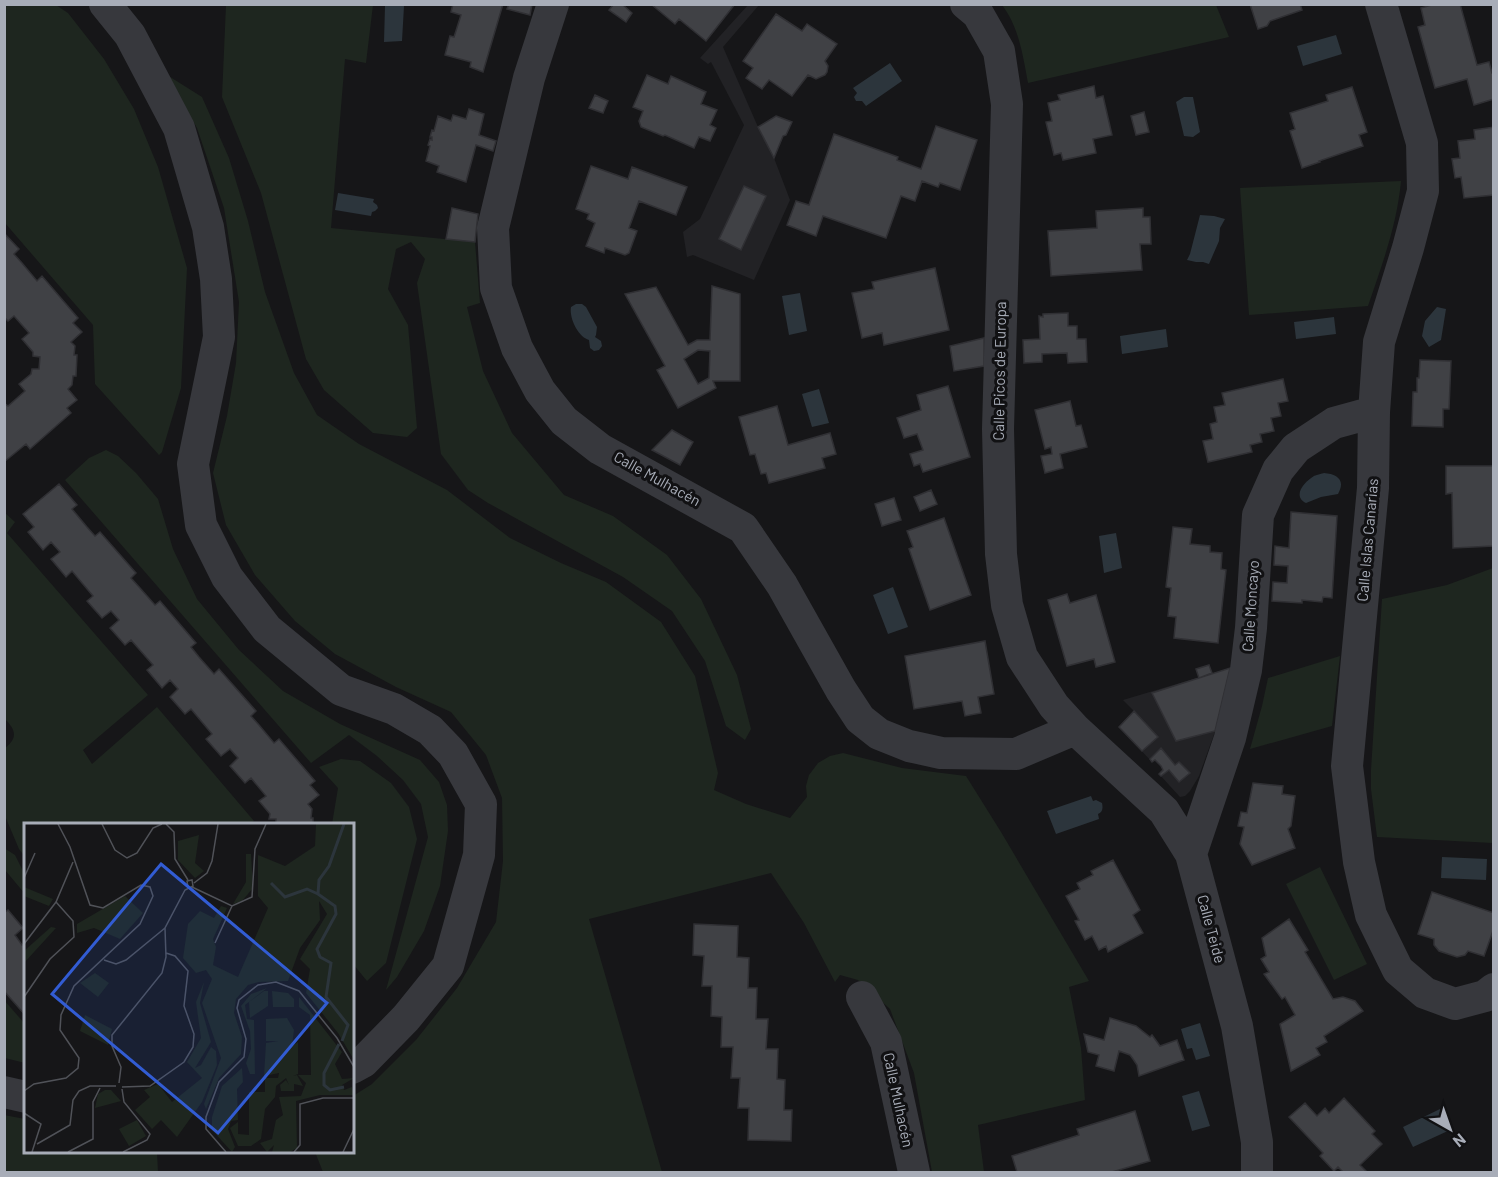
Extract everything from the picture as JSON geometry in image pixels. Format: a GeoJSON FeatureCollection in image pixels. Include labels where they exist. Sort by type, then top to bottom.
{"type":"FeatureCollection","features":[{"type":"Feature","properties":{"kind":"street"},"geometry":{"type":"LineString","coordinates":[[105,4],[130,35],[179,129],[208,227],[216,279],[219,337],[192,465],[201,525],[227,578],[267,629],[341,690],[394,710],[430,730],[453,754],[481,804],[479,855],[448,966],[406,1018],[363,1062],[354,1067]]}},
{"type":"Feature","properties":{"kind":"street","name":"Calle Mulhacén"},"geometry":{"type":"LineString","coordinates":[[553,4],[529,78],[493,228],[496,288],[517,348],[540,391],[564,421],[600,448],[743,528],[782,585],[841,690],[860,719],[879,734],[909,746],[941,753],[1016,754],[1075,729]]}},
{"type":"Feature","properties":{"kind":"street","name":"Calle Picos de Europa"},"geometry":{"type":"LineString","coordinates":[[966,4],[978,14],[999,51],[1007,104],[998,429],[1001,554],[1007,605],[1022,657],[1054,706],[1075,729]]}},
{"type":"Feature","properties":{"kind":"street","name":"Calle Islas Canarias"},"geometry":{"type":"LineString","coordinates":[[1381,4],[1422,142],[1423,191],[1379,342],[1374,411],[1373,488],[1347,766],[1359,862],[1371,915],[1398,970],[1425,993],[1455,1004],[1485,996],[1494,989]]}},
{"type":"Feature","properties":{"kind":"street","name":"Calle Moncayo"},"geometry":{"type":"LineString","coordinates":[[1191,854],[1230,738],[1246,670],[1258,515],[1278,470],[1296,448],[1334,423],[1374,411]]}},
{"type":"Feature","properties":{"kind":"street","name":"Calle Teide"},"geometry":{"type":"LineString","coordinates":[[1075,729],[1164,811],[1191,854],[1238,1026],[1257,1142],[1257,1173]]}},
{"type":"Feature","properties":{"kind":"street","name":"Calle Mulhacén"},"geometry":{"type":"LineString","coordinates":[[862,997],[886,1042],[914,1173]]}},
{"type":"Feature","properties":{"kind":"street"},"geometry":{"type":"LineString","coordinates":[[4,1092],[24,1097]]}},
{"type":"Feature","properties":{"kind":"shaded area"},"geometry":{"type":"Polygon","coordinates":[[[4,5],[56,5],[68,13],[104,59],[134,109],[158,167],[187,268],[181,388],[162,452],[159,455],[95,384],[93,325],[5,223],[4,5]]]}},
{"type":"Feature","properties":{"kind":"shaded area"},"geometry":{"type":"Polygon","coordinates":[[[226,5],[373,5],[366,63],[345,59],[331,228],[475,242],[480,303],[467,307],[483,371],[512,433],[564,495],[613,516],[667,555],[701,599],[737,675],[751,729],[745,740],[726,726],[705,661],[672,611],[623,577],[468,490],[441,454],[417,283],[425,259],[411,242],[396,249],[388,289],[408,325],[417,428],[407,437],[373,433],[324,390],[306,359],[261,193],[222,97],[226,5]]]}},
{"type":"Feature","properties":{"kind":"shaded area"},"geometry":{"type":"Polygon","coordinates":[[[748,5],[759,5],[723,47],[774,158],[790,200],[754,280],[693,255],[687,257],[683,232],[700,219],[744,125],[711,62],[708,64],[700,58],[748,5]]]}},
{"type":"Feature","properties":{"kind":"shaded area"},"geometry":{"type":"Polygon","coordinates":[[[1002,5],[1216,5],[1229,37],[1028,83],[1013,23],[1002,5]]]}},
{"type":"Feature","properties":{"kind":"shaded area"},"geometry":{"type":"Polygon","coordinates":[[[385,6],[404,6],[402,41],[384,42],[385,6]]]}},
{"type":"Feature","properties":{"kind":"shaded area"},"geometry":{"type":"Polygon","coordinates":[[[1336,35],[1342,54],[1303,66],[1297,46],[1336,35]]]}},
{"type":"Feature","properties":{"kind":"shaded area"},"geometry":{"type":"Polygon","coordinates":[[[890,63],[902,81],[866,106],[862,101],[856,101],[854,97],[857,93],[853,88],[890,63]]]}},
{"type":"Feature","properties":{"kind":"shaded area"},"geometry":{"type":"Polygon","coordinates":[[[167,75],[202,97],[229,158],[248,221],[265,292],[294,373],[317,415],[359,444],[447,490],[510,538],[606,582],[661,622],[695,676],[718,773],[714,790],[746,804],[790,818],[807,797],[806,786],[809,775],[818,763],[830,756],[843,753],[902,768],[966,776],[1089,981],[1069,987],[1081,1048],[1085,1100],[978,1125],[984,1172],[932,1172],[914,1073],[890,1009],[858,980],[840,975],[835,982],[804,923],[771,873],[589,919],[662,1172],[323,1172],[315,1153],[354,1153],[354,1095],[372,1084],[416,1040],[457,988],[496,922],[503,861],[502,798],[486,755],[451,712],[396,687],[335,654],[295,621],[255,575],[226,525],[213,473],[227,416],[236,363],[239,302],[224,208],[197,128],[167,75]]]}},
{"type":"Feature","properties":{"kind":"shaded area"},"geometry":{"type":"Polygon","coordinates":[[[1184,97],[1193,97],[1200,132],[1193,137],[1184,136],[1176,102],[1184,97]]]}},
{"type":"Feature","properties":{"kind":"shaded area"},"geometry":{"type":"Polygon","coordinates":[[[1401,181],[1384,260],[1368,306],[1249,315],[1240,188],[1401,181]]]}},
{"type":"Feature","properties":{"kind":"shaded area"},"geometry":{"type":"Polygon","coordinates":[[[338,193],[374,199],[373,202],[378,208],[372,212],[371,216],[335,210],[338,193]]]}},
{"type":"Feature","properties":{"kind":"shaded area"},"geometry":{"type":"Polygon","coordinates":[[[1200,215],[1225,219],[1209,264],[1187,260],[1200,215]]]}},
{"type":"Feature","properties":{"kind":"shaded area"},"geometry":{"type":"Polygon","coordinates":[[[800,293],[807,331],[789,335],[782,296],[800,293]]]}},
{"type":"Feature","properties":{"kind":"shaded area"},"geometry":{"type":"Polygon","coordinates":[[[576,304],[586,307],[597,327],[595,337],[601,341],[602,346],[599,350],[594,351],[590,348],[589,340],[581,335],[575,326],[571,316],[571,307],[576,304]]]}},
{"type":"Feature","properties":{"kind":"shaded area"},"geometry":{"type":"Polygon","coordinates":[[[1437,307],[1446,309],[1441,340],[1429,347],[1422,336],[1425,321],[1437,307]]]}},
{"type":"Feature","properties":{"kind":"shaded area"},"geometry":{"type":"Polygon","coordinates":[[[1334,317],[1336,334],[1296,339],[1294,322],[1334,317]]]}},
{"type":"Feature","properties":{"kind":"shaded area"},"geometry":{"type":"Polygon","coordinates":[[[1166,329],[1168,347],[1122,354],[1120,336],[1166,329]]]}},
{"type":"Feature","properties":{"kind":"shaded area"},"geometry":{"type":"Polygon","coordinates":[[[819,389],[829,423],[812,427],[802,394],[819,389]]]}},
{"type":"Feature","properties":{"kind":"shaded area"},"geometry":{"type":"Polygon","coordinates":[[[106,450],[118,456],[158,499],[173,549],[197,599],[239,650],[283,691],[340,724],[420,760],[439,782],[447,805],[448,831],[440,886],[424,931],[397,977],[386,990],[428,837],[421,804],[403,780],[349,735],[311,763],[65,480],[89,458],[106,450]]]}},
{"type":"Feature","properties":{"kind":"shaded area"},"geometry":{"type":"Polygon","coordinates":[[[1324,473],[1336,476],[1341,481],[1338,494],[1306,503],[1300,497],[1303,485],[1314,476],[1324,473]]]}},
{"type":"Feature","properties":{"kind":"shaded area"},"geometry":{"type":"Polygon","coordinates":[[[4,512],[15,522],[7,533],[148,695],[83,750],[92,764],[157,707],[254,821],[251,823],[24,823],[24,856],[5,816],[5,748],[14,737],[14,733],[4,718],[4,512]]]}},
{"type":"Feature","properties":{"kind":"shaded area"},"geometry":{"type":"Polygon","coordinates":[[[1116,533],[1122,568],[1104,573],[1099,536],[1116,533]]]}},
{"type":"Feature","properties":{"kind":"shaded area"},"geometry":{"type":"Polygon","coordinates":[[[1493,568],[1493,843],[1377,837],[1371,770],[1382,599],[1447,585],[1493,568]]]}},
{"type":"Feature","properties":{"kind":"shaded area"},"geometry":{"type":"Polygon","coordinates":[[[893,587],[908,627],[888,634],[873,595],[893,587]]]}},
{"type":"Feature","properties":{"kind":"shaded area"},"geometry":{"type":"Polygon","coordinates":[[[1340,656],[1332,726],[1250,749],[1268,678],[1340,656]]]}},
{"type":"Feature","properties":{"kind":"shaded area"},"geometry":{"type":"Polygon","coordinates":[[[1230,668],[1217,726],[1199,776],[1190,791],[1180,797],[1159,774],[1163,770],[1161,766],[1155,760],[1152,762],[1119,727],[1134,711],[1123,700],[1230,668]]]}},
{"type":"Feature","properties":{"kind":"shaded area"},"geometry":{"type":"Polygon","coordinates":[[[341,759],[360,761],[391,783],[409,807],[417,839],[386,963],[367,981],[354,965],[354,823],[332,823],[338,788],[319,767],[341,759]]]}},
{"type":"Feature","properties":{"kind":"shaded area"},"geometry":{"type":"Polygon","coordinates":[[[1091,796],[1093,801],[1102,803],[1102,810],[1098,814],[1099,819],[1056,834],[1047,811],[1091,796]]]}},
{"type":"Feature","properties":{"kind":"shaded area"},"geometry":{"type":"Polygon","coordinates":[[[4,848],[15,855],[24,873],[24,893],[5,870],[4,848]]]}},
{"type":"Feature","properties":{"kind":"shaded area"},"geometry":{"type":"Polygon","coordinates":[[[1442,857],[1487,859],[1486,880],[1441,878],[1442,857]]]}},
{"type":"Feature","properties":{"kind":"shaded area"},"geometry":{"type":"Polygon","coordinates":[[[1320,867],[1367,964],[1334,980],[1286,884],[1320,867]]]}},
{"type":"Feature","properties":{"kind":"shaded area"},"geometry":{"type":"Polygon","coordinates":[[[4,1000],[24,1023],[24,1063],[5,1058],[4,1000]]]}},
{"type":"Feature","properties":{"kind":"shaded area"},"geometry":{"type":"Polygon","coordinates":[[[1200,1023],[1210,1056],[1196,1060],[1192,1048],[1187,1049],[1181,1029],[1200,1023]]]}},
{"type":"Feature","properties":{"kind":"shaded area"},"geometry":{"type":"Polygon","coordinates":[[[1199,1091],[1210,1126],[1192,1131],[1182,1096],[1199,1091]]]}},
{"type":"Feature","properties":{"kind":"shaded area"},"geometry":{"type":"Polygon","coordinates":[[[1440,1109],[1450,1130],[1413,1147],[1403,1127],[1440,1109]]]}},
{"type":"Feature","properties":{"kind":"shaded area"},"geometry":{"type":"Polygon","coordinates":[[[4,1115],[24,1119],[24,1153],[157,1153],[158,1172],[5,1172],[4,1115]]]}},
{"type":"Feature","properties":{"kind":"building"},"geometry":{"type":"Polygon","coordinates":[[[453,4],[503,4],[483,72],[470,67],[471,62],[445,55],[450,36],[454,37],[461,15],[451,12],[453,4]]]}},
{"type":"Feature","properties":{"kind":"building"},"geometry":{"type":"Polygon","coordinates":[[[509,4],[532,4],[530,15],[507,9],[509,4]]]}},
{"type":"Feature","properties":{"kind":"building"},"geometry":{"type":"Polygon","coordinates":[[[614,4],[622,4],[632,13],[626,22],[609,10],[614,4]]]}},
{"type":"Feature","properties":{"kind":"building"},"geometry":{"type":"Polygon","coordinates":[[[651,4],[735,4],[706,41],[679,19],[675,24],[651,4]]]}},
{"type":"Feature","properties":{"kind":"building"},"geometry":{"type":"Polygon","coordinates":[[[1250,4],[1300,4],[1302,10],[1270,21],[1267,26],[1258,29],[1250,4]]]}},
{"type":"Feature","properties":{"kind":"building"},"geometry":{"type":"Polygon","coordinates":[[[1435,4],[1460,4],[1477,65],[1489,62],[1492,73],[1494,73],[1494,99],[1474,105],[1467,79],[1435,88],[1418,27],[1425,25],[1421,8],[1435,4]]]}},
{"type":"Feature","properties":{"kind":"building"},"geometry":{"type":"Polygon","coordinates":[[[776,14],[802,31],[807,24],[837,44],[825,61],[828,66],[825,75],[816,79],[808,75],[792,96],[769,80],[762,89],[746,78],[753,68],[743,61],[776,14]]]}},
{"type":"Feature","properties":{"kind":"building"},"geometry":{"type":"Polygon","coordinates":[[[647,75],[668,84],[671,76],[706,92],[701,104],[717,110],[710,125],[716,128],[710,141],[699,137],[694,148],[641,127],[639,121],[643,111],[633,107],[647,75]]]}},
{"type":"Feature","properties":{"kind":"building"},"geometry":{"type":"Polygon","coordinates":[[[1094,86],[1096,98],[1103,96],[1112,135],[1093,139],[1096,153],[1063,160],[1061,153],[1054,155],[1046,122],[1052,121],[1048,103],[1060,100],[1058,95],[1094,86]]]}},
{"type":"Feature","properties":{"kind":"building"},"geometry":{"type":"Polygon","coordinates":[[[1352,87],[1367,132],[1359,135],[1363,146],[1302,168],[1290,131],[1295,129],[1290,113],[1328,101],[1326,95],[1352,87]]]}},
{"type":"Feature","properties":{"kind":"building"},"geometry":{"type":"Polygon","coordinates":[[[595,95],[608,101],[603,113],[589,108],[595,95]]]}},
{"type":"Feature","properties":{"kind":"building"},"geometry":{"type":"Polygon","coordinates":[[[469,109],[484,114],[479,135],[496,141],[493,151],[476,145],[466,182],[437,172],[439,166],[426,161],[430,146],[428,145],[430,139],[432,140],[430,137],[438,116],[451,121],[453,115],[466,119],[469,109]]]}},
{"type":"Feature","properties":{"kind":"building"},"geometry":{"type":"Polygon","coordinates":[[[1144,112],[1149,132],[1136,135],[1131,116],[1144,112]]]}},
{"type":"Feature","properties":{"kind":"building"},"geometry":{"type":"Polygon","coordinates":[[[776,116],[792,122],[774,158],[758,127],[776,116]]]}},
{"type":"Feature","properties":{"kind":"building"},"geometry":{"type":"Polygon","coordinates":[[[936,126],[977,140],[960,190],[940,183],[938,187],[922,181],[915,201],[901,196],[886,238],[823,216],[816,236],[787,225],[796,201],[809,205],[834,134],[898,157],[897,160],[921,169],[936,126]]]}},
{"type":"Feature","properties":{"kind":"building"},"geometry":{"type":"Polygon","coordinates":[[[1494,127],[1494,195],[1464,198],[1461,177],[1455,178],[1452,159],[1460,158],[1458,141],[1475,139],[1474,130],[1494,127]]]}},
{"type":"Feature","properties":{"kind":"building"},"geometry":{"type":"Polygon","coordinates":[[[591,166],[628,179],[632,167],[687,187],[676,215],[639,201],[629,228],[637,231],[629,253],[625,255],[605,248],[604,253],[586,246],[595,223],[587,219],[589,214],[576,209],[591,166]]]}},
{"type":"Feature","properties":{"kind":"building"},"geometry":{"type":"Polygon","coordinates":[[[744,186],[766,196],[741,250],[719,239],[744,186]]]}},
{"type":"Feature","properties":{"kind":"building"},"geometry":{"type":"Polygon","coordinates":[[[452,208],[478,214],[475,242],[446,239],[452,208]]]}},
{"type":"Feature","properties":{"kind":"building"},"geometry":{"type":"Polygon","coordinates":[[[1143,208],[1143,217],[1150,217],[1151,244],[1140,244],[1142,270],[1051,276],[1048,231],[1097,228],[1096,211],[1143,208]]]}},
{"type":"Feature","properties":{"kind":"building"},"geometry":{"type":"Polygon","coordinates":[[[4,233],[19,249],[14,254],[37,281],[42,276],[78,318],[73,323],[82,332],[71,342],[75,346],[74,355],[77,355],[76,376],[73,376],[72,385],[68,389],[77,400],[67,408],[71,413],[30,449],[26,444],[4,462],[4,403],[8,406],[25,391],[19,384],[31,374],[32,369],[39,369],[40,357],[33,356],[33,352],[22,339],[29,333],[14,316],[8,321],[4,317],[4,233]]]}},
{"type":"Feature","properties":{"kind":"building"},"geometry":{"type":"Polygon","coordinates":[[[935,268],[949,330],[884,345],[882,333],[862,338],[852,293],[874,289],[872,282],[935,268]]]}},
{"type":"Feature","properties":{"kind":"building"},"geometry":{"type":"Polygon","coordinates":[[[712,286],[740,294],[740,381],[713,381],[716,388],[678,408],[657,370],[665,366],[625,294],[656,287],[688,345],[697,340],[710,340],[712,286]],[[698,350],[684,359],[698,384],[709,378],[710,351],[698,350]]]}},
{"type":"Feature","properties":{"kind":"building"},"geometry":{"type":"Polygon","coordinates":[[[1068,313],[1068,326],[1077,326],[1077,339],[1086,339],[1087,362],[1068,363],[1067,353],[1042,354],[1042,362],[1024,363],[1023,340],[1040,339],[1039,316],[1068,313]]]}},
{"type":"Feature","properties":{"kind":"building"},"geometry":{"type":"Polygon","coordinates":[[[984,338],[984,366],[954,371],[950,346],[984,338]]]}},
{"type":"Feature","properties":{"kind":"building"},"geometry":{"type":"Polygon","coordinates":[[[1420,360],[1451,361],[1449,409],[1443,409],[1443,427],[1412,426],[1413,392],[1417,392],[1420,360]]]}},
{"type":"Feature","properties":{"kind":"building"},"geometry":{"type":"Polygon","coordinates":[[[1283,379],[1288,401],[1278,403],[1281,416],[1271,418],[1274,431],[1260,434],[1262,442],[1250,445],[1252,452],[1208,462],[1203,441],[1213,439],[1210,424],[1217,422],[1214,407],[1225,405],[1222,393],[1283,379]]]}},
{"type":"Feature","properties":{"kind":"building"},"geometry":{"type":"Polygon","coordinates":[[[948,386],[970,457],[923,472],[920,464],[914,466],[910,454],[923,450],[917,434],[904,438],[897,418],[921,410],[917,395],[948,386]]]}},
{"type":"Feature","properties":{"kind":"building"},"geometry":{"type":"Polygon","coordinates":[[[1070,401],[1076,426],[1081,425],[1087,447],[1060,454],[1063,468],[1045,473],[1041,456],[1052,454],[1051,447],[1045,449],[1035,410],[1070,401]]]}},
{"type":"Feature","properties":{"kind":"building"},"geometry":{"type":"Polygon","coordinates":[[[777,406],[788,445],[830,433],[836,454],[822,458],[825,468],[769,483],[766,473],[761,474],[755,454],[750,455],[739,417],[777,406]]]}},
{"type":"Feature","properties":{"kind":"building"},"geometry":{"type":"Polygon","coordinates":[[[672,430],[693,442],[680,465],[652,450],[672,430]]]}},
{"type":"Feature","properties":{"kind":"building"},"geometry":{"type":"Polygon","coordinates":[[[1446,466],[1494,466],[1494,546],[1453,548],[1452,493],[1446,494],[1446,466]]]}},
{"type":"Feature","properties":{"kind":"building"},"geometry":{"type":"Polygon","coordinates":[[[59,484],[77,505],[72,509],[87,527],[95,536],[100,532],[136,573],[131,578],[155,605],[160,601],[196,643],[191,647],[199,657],[214,674],[219,669],[256,711],[251,716],[274,743],[279,739],[315,781],[310,785],[319,795],[308,804],[312,809],[313,823],[276,823],[276,819],[269,819],[270,814],[259,801],[266,796],[251,778],[245,783],[230,766],[238,758],[230,749],[221,756],[206,739],[212,734],[191,709],[185,714],[170,697],[178,689],[170,680],[162,688],[147,670],[153,665],[131,640],[125,645],[110,628],[119,620],[111,611],[102,618],[87,601],[93,596],[72,571],[66,577],[51,559],[60,552],[51,542],[43,550],[28,532],[34,527],[23,514],[59,484]]]}},
{"type":"Feature","properties":{"kind":"building"},"geometry":{"type":"Polygon","coordinates":[[[931,490],[937,504],[920,511],[914,497],[931,490]]]}},
{"type":"Feature","properties":{"kind":"building"},"geometry":{"type":"Polygon","coordinates":[[[894,498],[901,520],[882,526],[875,504],[894,498]]]}},
{"type":"Feature","properties":{"kind":"building"},"geometry":{"type":"Polygon","coordinates":[[[1291,512],[1337,516],[1332,598],[1323,597],[1322,602],[1302,600],[1302,603],[1272,601],[1273,582],[1287,583],[1288,566],[1274,565],[1275,546],[1289,548],[1291,512]]]}},
{"type":"Feature","properties":{"kind":"building"},"geometry":{"type":"Polygon","coordinates":[[[944,518],[971,595],[930,610],[909,549],[913,547],[907,531],[944,518]]]}},
{"type":"Feature","properties":{"kind":"building"},"geometry":{"type":"Polygon","coordinates":[[[1173,527],[1192,529],[1190,544],[1210,546],[1210,552],[1222,553],[1221,569],[1226,570],[1218,643],[1174,638],[1176,617],[1168,616],[1171,588],[1166,587],[1173,527]]]}},
{"type":"Feature","properties":{"kind":"building"},"geometry":{"type":"Polygon","coordinates":[[[1067,594],[1070,603],[1096,595],[1115,662],[1096,667],[1094,659],[1067,666],[1048,600],[1067,594]]]}},
{"type":"Feature","properties":{"kind":"building"},"geometry":{"type":"Polygon","coordinates":[[[985,641],[994,694],[978,697],[981,713],[965,716],[962,701],[914,709],[905,656],[985,641]]]}},
{"type":"Feature","properties":{"kind":"building"},"geometry":{"type":"Polygon","coordinates":[[[1209,665],[1212,673],[1199,678],[1196,669],[1209,665]]]}},
{"type":"Feature","properties":{"kind":"building"},"geometry":{"type":"Polygon","coordinates":[[[1230,668],[1215,731],[1176,741],[1152,693],[1230,668]]]}},
{"type":"Feature","properties":{"kind":"building"},"geometry":{"type":"Polygon","coordinates":[[[1134,711],[1158,737],[1142,751],[1119,727],[1134,711]]]}},
{"type":"Feature","properties":{"kind":"building"},"geometry":{"type":"Polygon","coordinates":[[[1161,748],[1175,765],[1179,762],[1190,773],[1179,782],[1169,770],[1161,776],[1159,774],[1163,770],[1161,766],[1155,760],[1152,762],[1150,759],[1161,748]]]}},
{"type":"Feature","properties":{"kind":"building"},"geometry":{"type":"Polygon","coordinates":[[[1253,783],[1283,786],[1282,794],[1295,796],[1291,826],[1288,829],[1295,848],[1252,865],[1240,844],[1244,827],[1238,826],[1241,812],[1247,813],[1253,783]]]}},
{"type":"Feature","properties":{"kind":"building"},"geometry":{"type":"Polygon","coordinates":[[[1113,860],[1140,910],[1133,915],[1143,933],[1108,952],[1106,946],[1099,950],[1092,936],[1085,940],[1075,921],[1079,920],[1066,896],[1080,889],[1077,883],[1093,875],[1091,871],[1113,860]]]}},
{"type":"Feature","properties":{"kind":"building"},"geometry":{"type":"Polygon","coordinates":[[[1432,892],[1494,913],[1494,928],[1484,956],[1468,951],[1465,955],[1457,957],[1439,951],[1434,945],[1434,939],[1418,934],[1432,892]]]}},
{"type":"Feature","properties":{"kind":"building"},"geometry":{"type":"Polygon","coordinates":[[[8,910],[23,928],[15,935],[22,945],[24,944],[24,1014],[4,991],[4,913],[8,910]]]}},
{"type":"Feature","properties":{"kind":"building"},"geometry":{"type":"Polygon","coordinates":[[[1289,919],[1308,950],[1305,952],[1333,999],[1343,997],[1355,1001],[1363,1011],[1324,1036],[1327,1042],[1316,1048],[1320,1055],[1291,1071],[1280,1024],[1295,1015],[1285,997],[1282,999],[1264,974],[1269,972],[1261,959],[1266,956],[1262,938],[1289,919]]]}},
{"type":"Feature","properties":{"kind":"building"},"geometry":{"type":"Polygon","coordinates":[[[694,924],[738,926],[737,957],[749,958],[748,988],[757,988],[756,1019],[768,1019],[766,1049],[778,1049],[777,1079],[785,1080],[784,1110],[792,1110],[791,1141],[748,1140],[749,1108],[738,1108],[740,1078],[731,1078],[733,1047],[721,1047],[722,1017],[711,1016],[712,986],[702,986],[704,956],[693,955],[694,924]]]}},
{"type":"Feature","properties":{"kind":"building"},"geometry":{"type":"Polygon","coordinates":[[[1110,1018],[1136,1026],[1150,1037],[1152,1035],[1160,1046],[1177,1040],[1184,1060],[1139,1076],[1137,1065],[1130,1055],[1119,1051],[1114,1071],[1096,1066],[1099,1055],[1088,1052],[1084,1034],[1104,1040],[1110,1018]]]}},
{"type":"Feature","properties":{"kind":"building"},"geometry":{"type":"Polygon","coordinates":[[[1344,1098],[1375,1131],[1372,1134],[1382,1144],[1360,1165],[1367,1172],[1343,1172],[1338,1167],[1334,1171],[1320,1156],[1323,1153],[1289,1117],[1305,1103],[1317,1116],[1325,1108],[1329,1113],[1344,1098]]]}},
{"type":"Feature","properties":{"kind":"building"},"geometry":{"type":"Polygon","coordinates":[[[1135,1111],[1150,1161],[1112,1172],[1017,1172],[1012,1156],[1079,1135],[1077,1129],[1135,1111]]]}}]}
